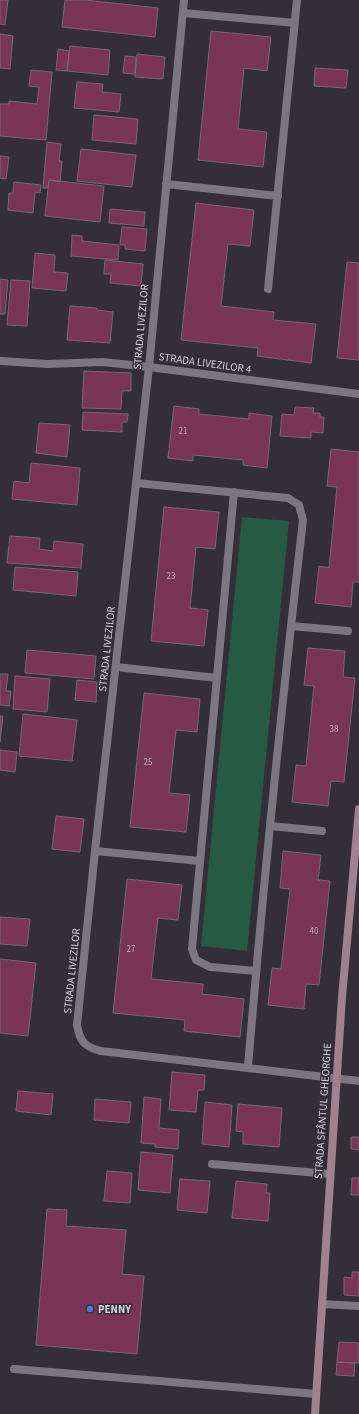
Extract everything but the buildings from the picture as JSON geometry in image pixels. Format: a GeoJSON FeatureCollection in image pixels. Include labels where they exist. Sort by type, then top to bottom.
{"type":"FeatureCollection","features":[{"type":"Feature","properties":{"kind":"street","name":"STRADA LIVEZILOR"},"geometry":{"type":"LineString","coordinates":[[184,0],[149,366],[77,1025],[83,1043],[90,1049],[359,1081]]}},
{"type":"Feature","properties":{"kind":"street"},"geometry":{"type":"LineString","coordinates":[[268,289],[297,0]]}},
{"type":"Feature","properties":{"kind":"street"},"geometry":{"type":"LineString","coordinates":[[183,13],[295,23]]}},
{"type":"Feature","properties":{"kind":"street"},"geometry":{"type":"LineString","coordinates":[[166,184],[278,196]]}},
{"type":"Feature","properties":{"kind":"street","name":"STRADA LIVEZILOR 4"},"geometry":{"type":"LineString","coordinates":[[0,361],[48,364],[103,362],[149,366],[359,394]]}},
{"type":"Feature","properties":{"kind":"street"},"geometry":{"type":"LineString","coordinates":[[136,483],[288,498],[299,505],[303,520],[256,971],[248,1067]]}},
{"type":"Feature","properties":{"kind":"street"},"geometry":{"type":"LineString","coordinates":[[234,492],[192,949],[196,960],[210,967],[256,971]]}},
{"type":"Feature","properties":{"kind":"street"},"geometry":{"type":"LineString","coordinates":[[291,626],[348,631]]}},
{"type":"Feature","properties":{"kind":"street"},"geometry":{"type":"LineString","coordinates":[[116,667],[217,678]]}},
{"type":"Feature","properties":{"kind":"street","name":"STRADA SFÂNTUL GHEORGHE"},"geometry":{"type":"LineString","coordinates":[[315,1414],[336,1079],[359,809]]}},
{"type":"Feature","properties":{"kind":"street"},"geometry":{"type":"LineString","coordinates":[[271,826],[322,831]]}},
{"type":"Feature","properties":{"kind":"street"},"geometry":{"type":"LineString","coordinates":[[95,852],[200,861]]}},
{"type":"Feature","properties":{"kind":"street"},"geometry":{"type":"LineString","coordinates":[[212,1164],[330,1174]]}},
{"type":"Feature","properties":{"kind":"street"},"geometry":{"type":"LineString","coordinates":[[322,1304],[359,1306]]}},
{"type":"Feature","properties":{"kind":"street"},"geometry":{"type":"LineString","coordinates":[[14,1369],[316,1394]]}},
{"type":"Feature","properties":{"kind":"green space"},"geometry":{"type":"Polygon","coordinates":[[[242,517],[289,521],[247,951],[201,946],[242,517]]]}},
{"type":"Feature","properties":{"kind":"place","name":"PENNY"},"geometry":{"type":"Point","coordinates":[90,1309]}}]}
